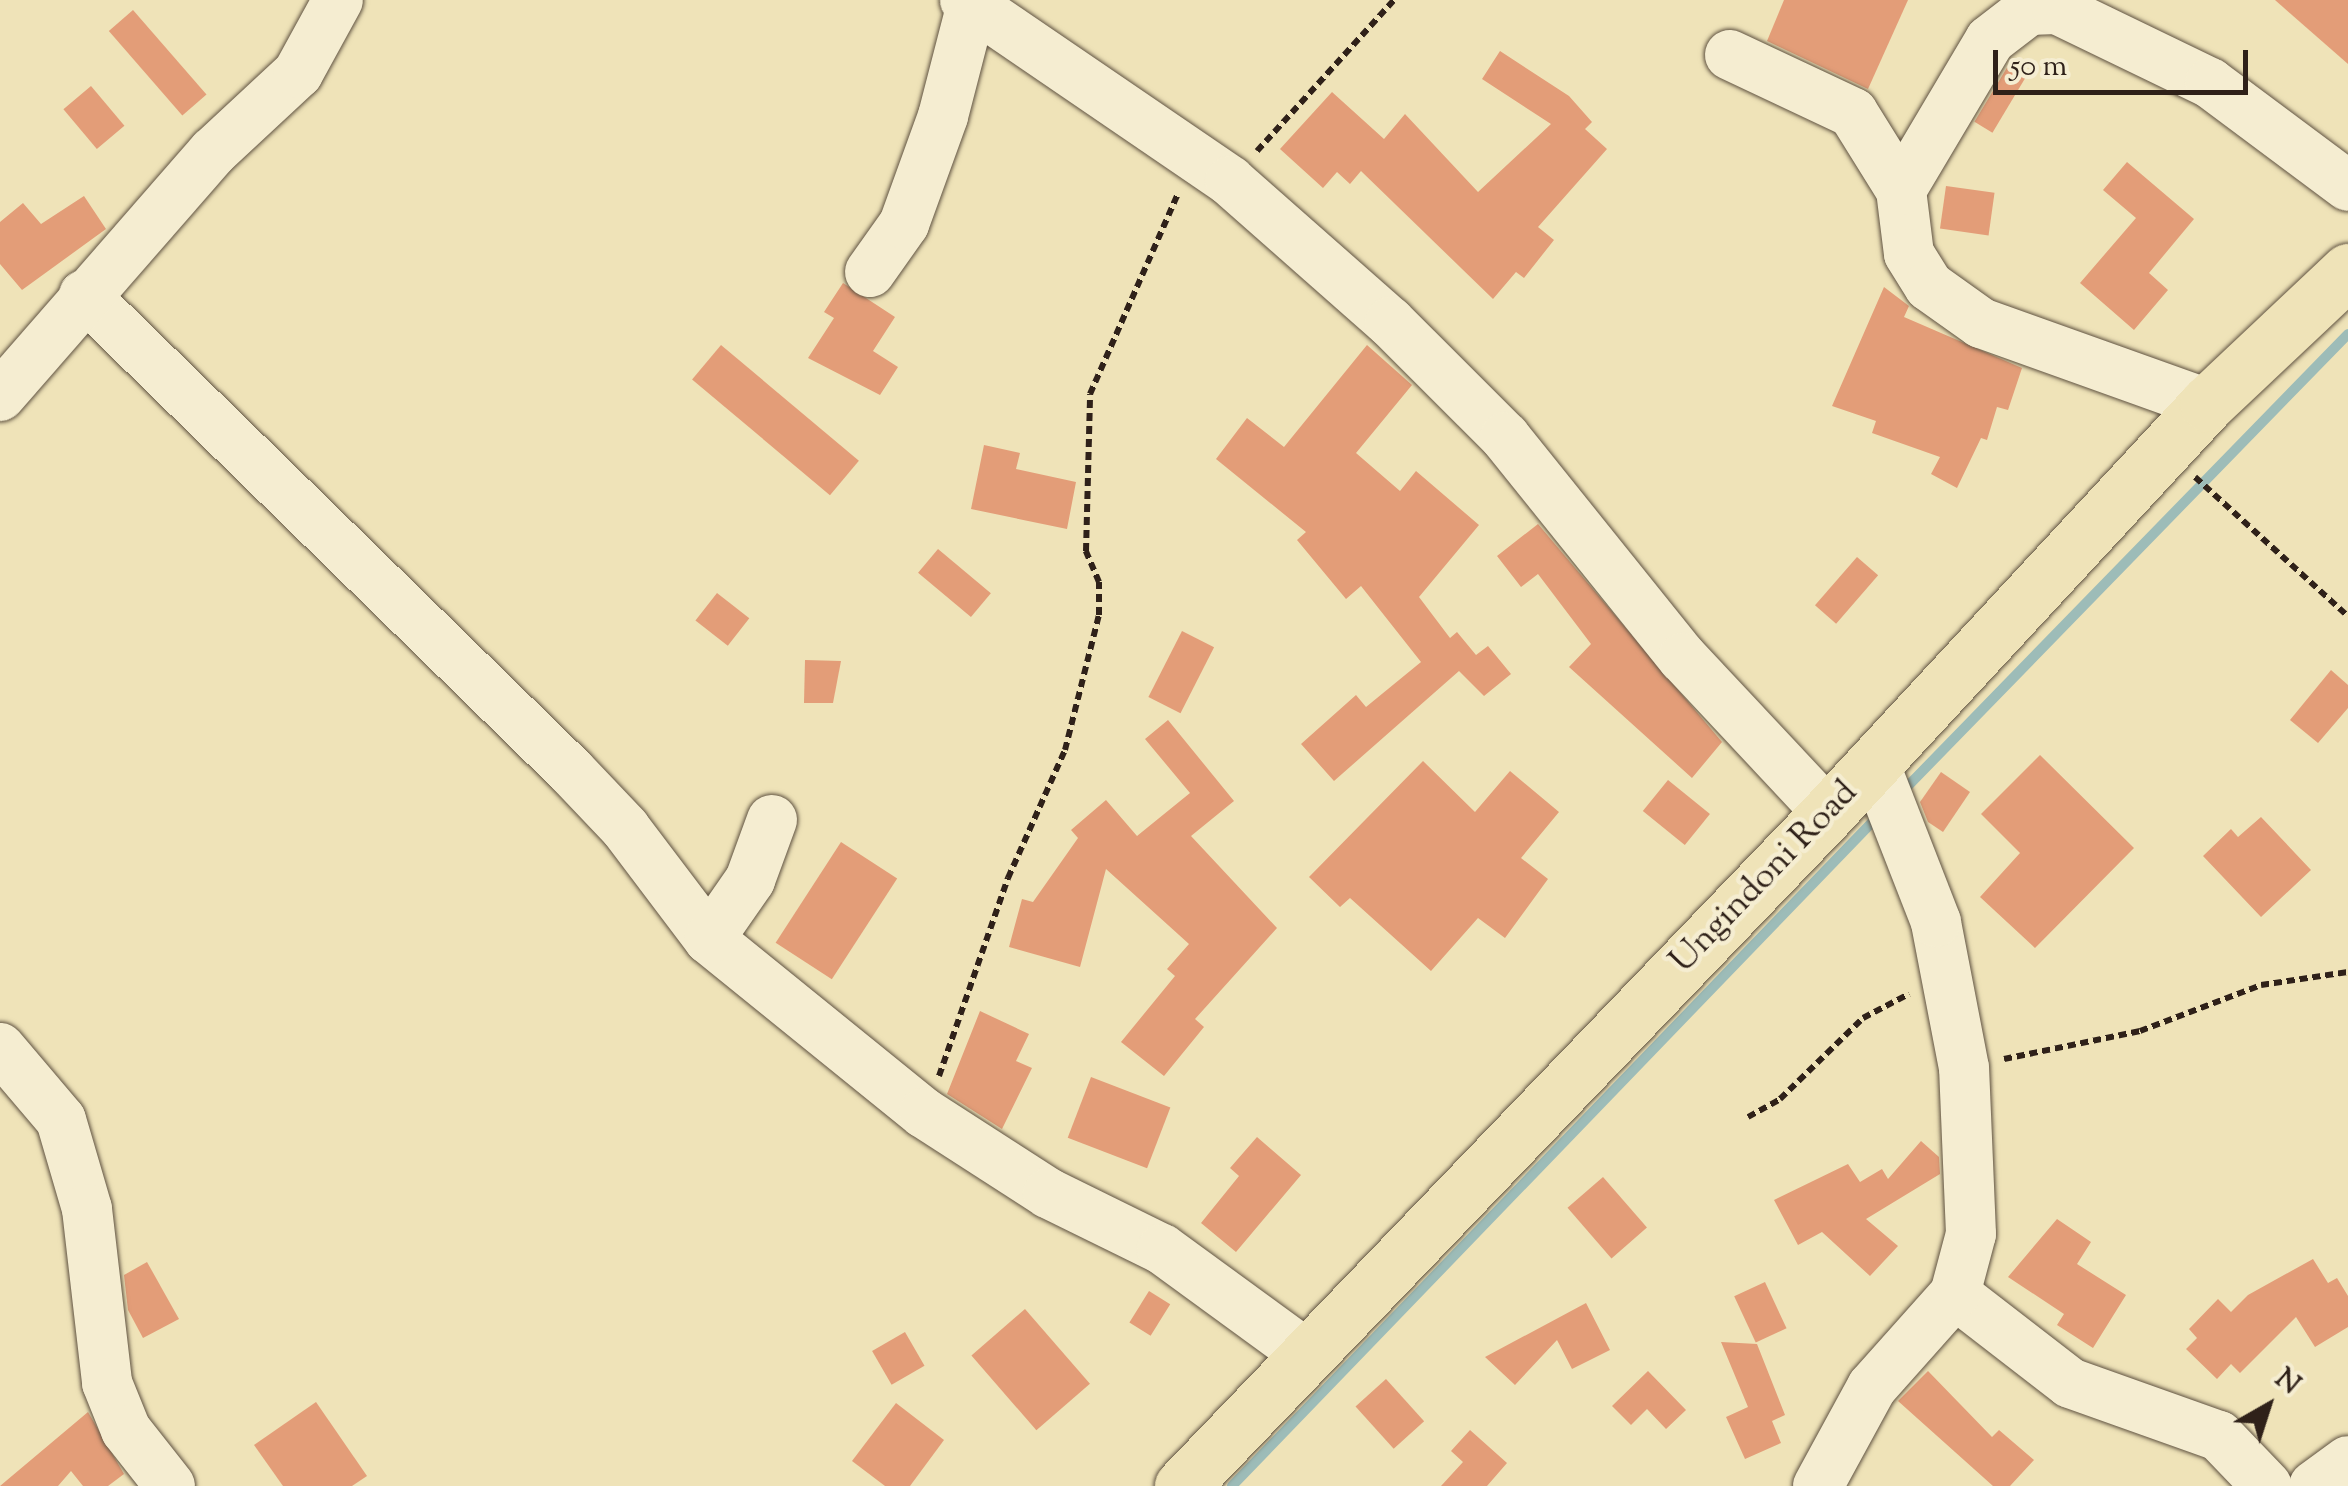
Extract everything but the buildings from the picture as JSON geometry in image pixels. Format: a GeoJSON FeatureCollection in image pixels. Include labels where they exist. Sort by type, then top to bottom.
{"type":"FeatureCollection","features":[{"type":"Feature","properties":{"kind":"main road","name":"Ungindoni Road"},"geometry":{"type":"LineString","coordinates":[[1182,1486],[1828,813],[2207,404],[2348,272]]}},
{"type":"Feature","properties":{"kind":"street"},"geometry":{"type":"LineString","coordinates":[[0,396],[84,294],[212,152],[286,87],[338,0]]}},
{"type":"Feature","properties":{"kind":"street"},"geometry":{"type":"LineString","coordinates":[[870,272],[904,224],[943,116],[968,2],[1212,169],[1390,322],[1505,437],[1683,658],[1828,813]]}},
{"type":"Feature","properties":{"kind":"street"},"geometry":{"type":"LineString","coordinates":[[1901,190],[1990,40],[2027,5],[2057,9],[2210,82],[2348,186]]}},
{"type":"Feature","properties":{"kind":"street"},"geometry":{"type":"LineString","coordinates":[[1730,55],[1853,113],[1901,190],[1909,254],[1929,286],[1981,323],[2207,404]]}},
{"type":"Feature","properties":{"kind":"street"},"geometry":{"type":"LineString","coordinates":[[84,294],[571,771],[624,828],[709,939],[924,1112],[1048,1192],[1162,1249],[1309,1356]]}},
{"type":"Feature","properties":{"kind":"street"},"geometry":{"type":"LineString","coordinates":[[1831,1481],[1872,1388],[1955,1294],[1971,1234],[1964,1068],[1936,922],[1874,763]]}},
{"type":"Feature","properties":{"kind":"street"},"geometry":{"type":"LineString","coordinates":[[709,939],[750,880],[772,820]]}},
{"type":"Feature","properties":{"kind":"street"},"geometry":{"type":"LineString","coordinates":[[0,1048],[61,1120],[87,1209],[108,1383],[126,1430],[170,1486]]}},
{"type":"Feature","properties":{"kind":"street"},"geometry":{"type":"LineString","coordinates":[[1955,1294],[2070,1383],[2219,1436],[2268,1486]]}},
{"type":"Feature","properties":{"kind":"street"},"geometry":{"type":"LineString","coordinates":[[2314,1486],[2348,1461]]}},
{"type":"Feature","properties":{"kind":"path"},"geometry":{"type":"LineString","coordinates":[[924,1112],[1008,878],[1066,750],[1099,615],[1098,582],[1086,550],[1090,394],[1212,169],[1394,0]]}},
{"type":"Feature","properties":{"kind":"path"},"geometry":{"type":"LineString","coordinates":[[2166,448],[2348,616]]}},
{"type":"Feature","properties":{"kind":"path"},"geometry":{"type":"LineString","coordinates":[[1964,1068],[2140,1031],[2262,985],[2348,972]]}},
{"type":"Feature","properties":{"kind":"path"},"geometry":{"type":"LineString","coordinates":[[1748,1117],[1780,1099],[1862,1018],[1945,974]]}},
{"type":"Feature","properties":{"kind":"waterway"},"geometry":{"type":"LineString","coordinates":[[1903,791],[2348,334]]}},
{"type":"Feature","properties":{"kind":"waterway"},"geometry":{"type":"LineString","coordinates":[[1232,1486],[1880,814]]}}]}
